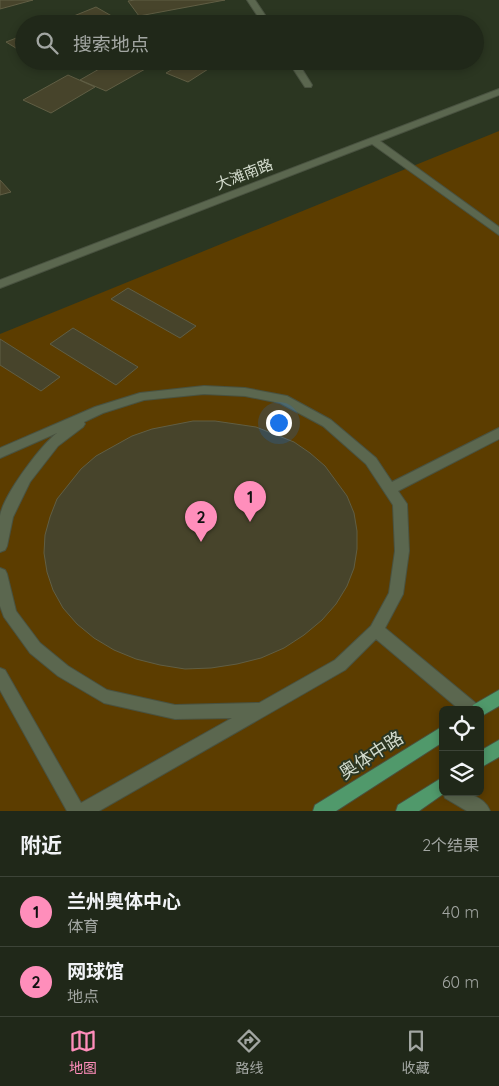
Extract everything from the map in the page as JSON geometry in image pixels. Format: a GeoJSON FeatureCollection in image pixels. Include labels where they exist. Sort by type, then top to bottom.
{"type":"FeatureCollection","features":[{"type":"Feature","properties":{"kind":"main road"},"geometry":{"type":"LineString","coordinates":[[484,707],[499,697]]}},
{"type":"Feature","properties":{"kind":"main road","name":"奥体中路"},"geometry":{"type":"LineString","coordinates":[[321,811],[439,736]]}},
{"type":"Feature","properties":{"kind":"main road"},"geometry":{"type":"LineString","coordinates":[[484,757],[499,748]]}},
{"type":"Feature","properties":{"kind":"main road"},"geometry":{"type":"LineString","coordinates":[[404,811],[439,791]]}},
{"type":"Feature","properties":{"kind":"street"},"geometry":{"type":"LineString","coordinates":[[251,0],[261,15]]}},
{"type":"Feature","properties":{"kind":"street"},"geometry":{"type":"LineString","coordinates":[[298,70],[308,85]]}},
{"type":"Feature","properties":{"kind":"street","name":"大滩南路"},"geometry":{"type":"LineString","coordinates":[[0,284],[499,92]]}},
{"type":"Feature","properties":{"kind":"street"},"geometry":{"type":"LineString","coordinates":[[373,140],[499,232]]}},
{"type":"Feature","properties":{"kind":"street"},"geometry":{"type":"LineString","coordinates":[[0,453],[99,410],[144,396],[204,390],[245,392],[283,399],[327,423],[371,461],[400,504],[402,551],[396,594],[376,630],[340,665],[83,811]]}},
{"type":"Feature","properties":{"kind":"street"},"geometry":{"type":"LineString","coordinates":[[0,546],[6,517],[25,479],[54,443],[99,410]]}},
{"type":"Feature","properties":{"kind":"street"},"geometry":{"type":"LineString","coordinates":[[390,489],[499,433]]}},
{"type":"Feature","properties":{"kind":"street"},"geometry":{"type":"LineString","coordinates":[[0,574],[4,615],[35,648],[63,671],[104,696],[175,712],[263,710]]}},
{"type":"Feature","properties":{"kind":"street"},"geometry":{"type":"LineString","coordinates":[[376,630],[467,706]]}},
{"type":"Feature","properties":{"kind":"street"},"geometry":{"type":"LineString","coordinates":[[0,675],[76,811]]}},
{"type":"Feature","properties":{"kind":"street"},"geometry":{"type":"LineString","coordinates":[[458,796],[482,811]]}},
{"type":"Feature","properties":{"kind":"shaded area"},"geometry":{"type":"Polygon","coordinates":[[[499,131],[499,811],[0,811],[0,334],[499,131]]]}},
{"type":"Feature","properties":{"kind":"building"},"geometry":{"type":"Polygon","coordinates":[[[0,0],[33,0],[0,9],[0,0]]]}},
{"type":"Feature","properties":{"kind":"building"},"geometry":{"type":"Polygon","coordinates":[[[225,0],[144,15],[138,15],[128,1],[225,0]]]}},
{"type":"Feature","properties":{"kind":"building"},"geometry":{"type":"Polygon","coordinates":[[[96,7],[110,15],[76,15],[96,7]]]}},
{"type":"Feature","properties":{"kind":"building"},"geometry":{"type":"Polygon","coordinates":[[[15,38],[15,48],[6,42],[15,38]]]}},
{"type":"Feature","properties":{"kind":"building"},"geometry":{"type":"Polygon","coordinates":[[[97,70],[143,70],[106,91],[80,80],[97,70]]]}},
{"type":"Feature","properties":{"kind":"building"},"geometry":{"type":"Polygon","coordinates":[[[171,70],[207,70],[188,82],[166,73],[171,70]]]}},
{"type":"Feature","properties":{"kind":"building"},"geometry":{"type":"Polygon","coordinates":[[[68,75],[95,87],[51,113],[23,100],[68,75]]]}},
{"type":"Feature","properties":{"kind":"building"},"geometry":{"type":"Polygon","coordinates":[[[0,180],[11,192],[0,195],[0,180]]]}},
{"type":"Feature","properties":{"kind":"building"},"geometry":{"type":"Polygon","coordinates":[[[128,288],[196,326],[180,338],[111,299],[128,288]]]}},
{"type":"Feature","properties":{"kind":"building"},"geometry":{"type":"Polygon","coordinates":[[[73,328],[138,367],[116,385],[50,344],[73,328]]]}},
{"type":"Feature","properties":{"kind":"building"},"geometry":{"type":"Polygon","coordinates":[[[0,339],[60,377],[41,391],[0,365],[0,339]]]}},
{"type":"Feature","properties":{"kind":"building"},"geometry":{"type":"Polygon","coordinates":[[[193,421],[215,421],[256,427],[294,442],[310,453],[325,466],[347,496],[354,513],[357,549],[354,568],[347,586],[336,604],[322,620],[304,635],[284,648],[261,658],[211,668],[185,669],[136,659],[114,650],[94,638],[77,624],[63,608],[53,590],[47,572],[44,553],[45,535],[57,499],[81,469],[96,456],[132,436],[152,429],[193,421]]]}},
{"type":"Feature","properties":{"kind":"place","name":"兰州奥体中心"},"geometry":{"type":"Point","coordinates":[250,522]}},
{"type":"Feature","properties":{"kind":"place","name":"网球馆"},"geometry":{"type":"Point","coordinates":[201,542]}}]}
